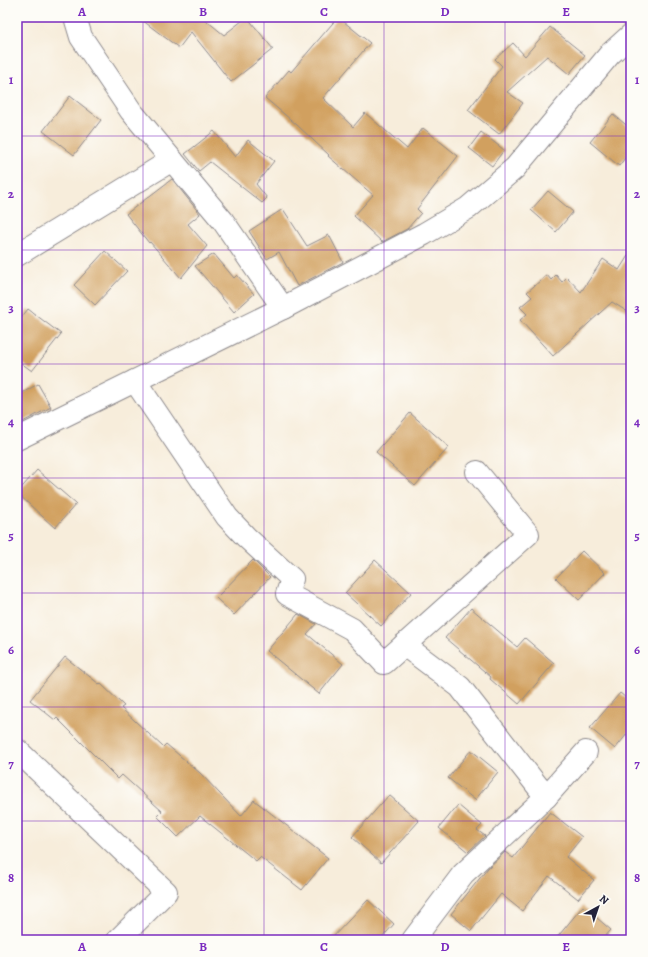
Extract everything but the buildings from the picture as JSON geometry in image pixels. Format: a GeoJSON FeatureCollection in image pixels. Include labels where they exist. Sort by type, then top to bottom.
{"type":"FeatureCollection","features":[{"type":"Feature","properties":{"kind":"street"},"geometry":{"type":"LineString","coordinates":[[75,17],[81,37],[131,112],[223,221],[283,308]]}},
{"type":"Feature","properties":{"kind":"street"},"geometry":{"type":"LineString","coordinates":[[17,439],[283,308],[424,234],[468,208],[515,168],[610,54],[631,35]]}},
{"type":"Feature","properties":{"kind":"street"},"geometry":{"type":"LineString","coordinates":[[17,255],[172,160]]}},
{"type":"Feature","properties":{"kind":"street"},"geometry":{"type":"LineString","coordinates":[[135,381],[227,517],[246,538],[292,579],[287,594],[352,628],[384,663],[528,534],[477,472]]}},
{"type":"Feature","properties":{"kind":"street"},"geometry":{"type":"LineString","coordinates":[[404,645],[460,687],[546,797]]}},
{"type":"Feature","properties":{"kind":"street"},"geometry":{"type":"LineString","coordinates":[[17,750],[166,892],[118,940]]}},
{"type":"Feature","properties":{"kind":"street"},"geometry":{"type":"LineString","coordinates":[[413,940],[463,874],[546,797],[586,752]]}}]}
